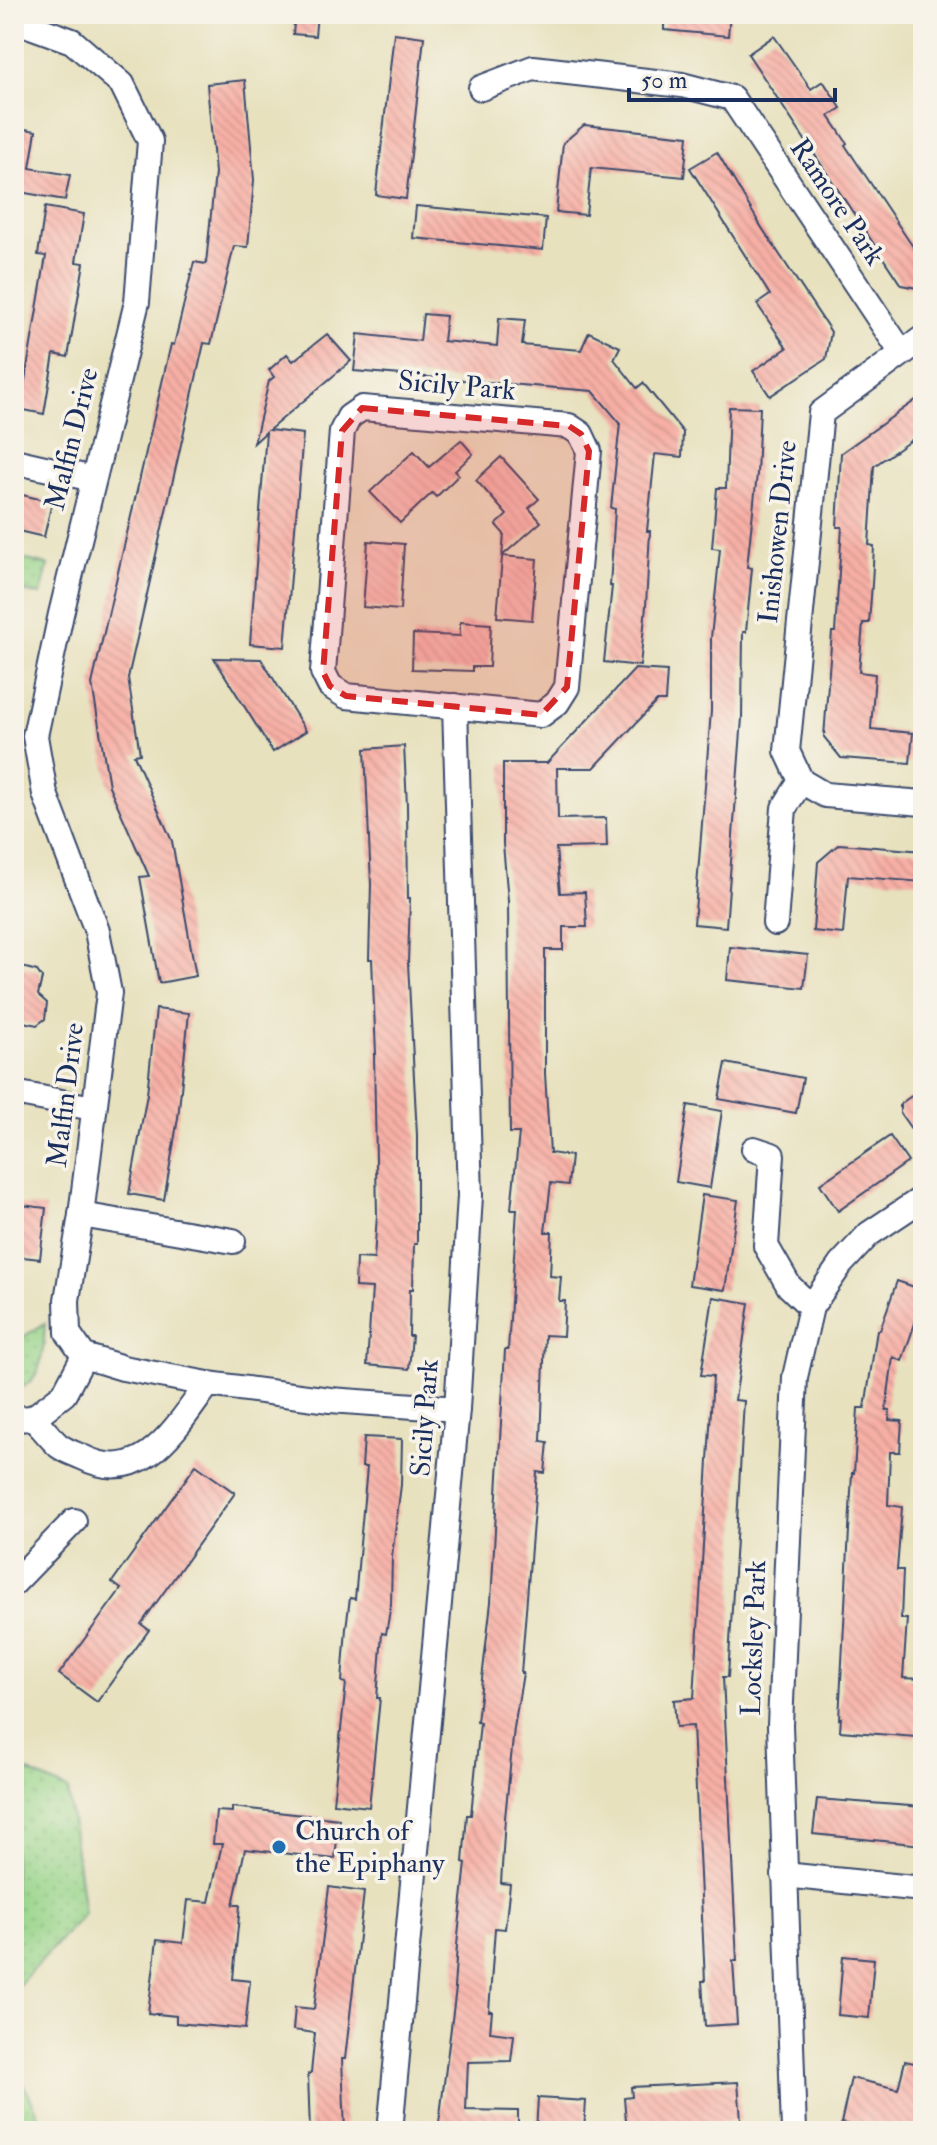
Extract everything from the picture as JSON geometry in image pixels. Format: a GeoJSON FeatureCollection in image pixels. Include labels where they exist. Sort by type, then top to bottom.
{"type":"FeatureCollection","features":[{"type":"Feature","properties":{"kind":"street","name":"Malfin Drive"},"geometry":{"type":"LineString","coordinates":[[14,20],[72,41],[122,84],[150,141],[137,302],[25,735],[97,931],[109,993],[67,1300],[68,1333],[84,1356]]}},
{"type":"Feature","properties":{"kind":"street","name":"Ramore Park"},"geometry":{"type":"LineString","coordinates":[[481,88],[533,68],[682,85],[732,98],[902,353]]}},
{"type":"Feature","properties":{"kind":"street","name":"Inishowen Drive"},"geometry":{"type":"LineString","coordinates":[[801,781],[787,751],[795,645],[821,413],[923,338]]}},
{"type":"Feature","properties":{"kind":"street","name":"Sicily Park"},"geometry":{"type":"LineString","coordinates":[[362,408],[569,426],[581,434],[589,451],[567,687],[557,703],[541,715],[455,706],[346,696],[330,686],[323,672],[342,431],[349,417],[362,408]]}},
{"type":"Feature","properties":{"kind":"street"},"geometry":{"type":"LineString","coordinates":[[14,461],[93,479]]}},
{"type":"Feature","properties":{"kind":"street","name":"Sicily Park"},"geometry":{"type":"LineString","coordinates":[[390,2131],[457,1409],[470,1196],[455,706]]}},
{"type":"Feature","properties":{"kind":"street"},"geometry":{"type":"LineString","coordinates":[[775,923],[784,808],[801,781],[825,795],[923,803]]}},
{"type":"Feature","properties":{"kind":"street"},"geometry":{"type":"LineString","coordinates":[[14,1093],[93,1108]]}},
{"type":"Feature","properties":{"kind":"street"},"geometry":{"type":"LineString","coordinates":[[754,1149],[772,1155],[766,1246],[789,1286],[811,1307]]}},
{"type":"Feature","properties":{"kind":"street","name":"Locksley Park"},"geometry":{"type":"LineString","coordinates":[[794,2131],[780,1725],[795,1377],[811,1307],[841,1264],[869,1234],[923,1198]]}},
{"type":"Feature","properties":{"kind":"street"},"geometry":{"type":"LineString","coordinates":[[81,1215],[233,1241]]}},
{"type":"Feature","properties":{"kind":"street"},"geometry":{"type":"LineString","coordinates":[[208,1384],[151,1454],[135,1463],[111,1467],[89,1461],[60,1447],[24,1419],[64,1394],[84,1356],[123,1368],[208,1384],[330,1400],[457,1409]]}},
{"type":"Feature","properties":{"kind":"street"},"geometry":{"type":"LineString","coordinates":[[14,1583],[74,1521]]}},
{"type":"Feature","properties":{"kind":"street"},"geometry":{"type":"LineString","coordinates":[[784,1875],[923,1889]]}},
{"type":"Feature","properties":{"kind":"highlighted area"},"geometry":{"type":"Polygon","coordinates":[[[362,408],[569,426],[581,434],[589,451],[567,687],[541,715],[346,696],[330,686],[323,672],[342,431],[362,408]]]}},
{"type":"Feature","properties":{"kind":"green space"},"geometry":{"type":"Polygon","coordinates":[[[14,557],[48,565],[41,595],[14,589],[14,557]]]}},
{"type":"Feature","properties":{"kind":"green space"},"geometry":{"type":"Polygon","coordinates":[[[45,1323],[37,1372],[32,1380],[14,1390],[14,1343],[45,1323]]]}},
{"type":"Feature","properties":{"kind":"green space"},"geometry":{"type":"Polygon","coordinates":[[[14,1765],[68,1790],[84,1914],[14,1990],[14,1765]]]}},
{"type":"Feature","properties":{"kind":"green space"},"geometry":{"type":"Polygon","coordinates":[[[14,2065],[47,2131],[14,2131],[14,2065]]]}},
{"type":"Feature","properties":{"kind":"building"},"geometry":{"type":"Polygon","coordinates":[[[295,14],[317,14],[315,36],[293,34],[295,14]]]}},
{"type":"Feature","properties":{"kind":"building"},"geometry":{"type":"Polygon","coordinates":[[[664,14],[730,14],[728,36],[664,30],[664,14]]]}},
{"type":"Feature","properties":{"kind":"building"},"geometry":{"type":"Polygon","coordinates":[[[394,33],[424,37],[406,199],[376,195],[394,33]]]}},
{"type":"Feature","properties":{"kind":"building"},"geometry":{"type":"Polygon","coordinates":[[[774,36],[811,89],[823,81],[841,108],[829,116],[907,238],[918,254],[923,256],[923,289],[901,285],[748,54],[774,36]]]}},
{"type":"Feature","properties":{"kind":"building"},"geometry":{"type":"Polygon","coordinates":[[[245,80],[254,180],[248,247],[234,246],[211,344],[204,343],[128,678],[140,754],[134,755],[172,841],[196,976],[159,983],[140,877],[149,876],[109,786],[92,684],[171,344],[174,345],[194,262],[206,264],[215,173],[207,84],[245,80]]]}},
{"type":"Feature","properties":{"kind":"building"},"geometry":{"type":"Polygon","coordinates":[[[584,125],[688,136],[684,177],[591,168],[586,215],[556,212],[563,143],[584,125]]]}},
{"type":"Feature","properties":{"kind":"building"},"geometry":{"type":"Polygon","coordinates":[[[14,127],[36,131],[30,168],[70,175],[65,200],[14,191],[14,127]]]}},
{"type":"Feature","properties":{"kind":"building"},"geometry":{"type":"Polygon","coordinates":[[[717,152],[762,228],[831,332],[826,359],[770,396],[753,371],[787,348],[757,304],[770,295],[690,168],[717,152]]]}},
{"type":"Feature","properties":{"kind":"building"},"geometry":{"type":"Polygon","coordinates":[[[416,206],[546,218],[543,250],[413,238],[416,206]]]}},
{"type":"Feature","properties":{"kind":"building"},"geometry":{"type":"Polygon","coordinates":[[[45,207],[84,214],[76,262],[84,263],[68,357],[54,354],[44,414],[14,408],[14,385],[24,386],[46,256],[38,255],[45,207]]]}},
{"type":"Feature","properties":{"kind":"building"},"geometry":{"type":"Polygon","coordinates":[[[423,314],[446,316],[443,341],[497,346],[499,318],[525,320],[522,345],[581,350],[589,332],[620,347],[614,359],[637,388],[643,383],[683,432],[682,457],[655,454],[647,531],[650,531],[640,666],[604,662],[612,586],[615,509],[611,508],[620,423],[593,391],[354,371],[358,334],[420,341],[423,314]]]}},
{"type":"Feature","properties":{"kind":"building"},"geometry":{"type":"Polygon","coordinates":[[[327,334],[351,361],[269,430],[303,434],[285,647],[250,644],[266,432],[254,443],[269,381],[274,377],[269,370],[287,354],[293,361],[327,334]]]}},
{"type":"Feature","properties":{"kind":"building"},"geometry":{"type":"Polygon","coordinates":[[[923,395],[923,432],[874,466],[869,545],[874,546],[872,584],[869,623],[863,623],[859,672],[875,674],[871,729],[913,733],[910,763],[841,758],[824,737],[842,527],[837,527],[841,453],[923,395]]]}},
{"type":"Feature","properties":{"kind":"building"},"geometry":{"type":"Polygon","coordinates":[[[729,407],[760,408],[747,567],[752,568],[746,632],[743,632],[742,718],[726,927],[694,924],[711,711],[711,638],[720,549],[712,548],[717,488],[726,488],[729,407]]]}},
{"type":"Feature","properties":{"kind":"building"},"geometry":{"type":"Polygon","coordinates":[[[461,440],[473,454],[455,471],[459,475],[436,497],[432,493],[400,523],[370,492],[414,451],[429,467],[461,440]]]}},
{"type":"Feature","properties":{"kind":"building"},"geometry":{"type":"Polygon","coordinates":[[[501,457],[539,499],[529,508],[541,522],[502,556],[504,534],[496,525],[507,515],[476,480],[501,457]]]}},
{"type":"Feature","properties":{"kind":"building"},"geometry":{"type":"Polygon","coordinates":[[[14,493],[52,502],[44,537],[14,530],[14,493]]]}},
{"type":"Feature","properties":{"kind":"building"},"geometry":{"type":"Polygon","coordinates":[[[368,541],[404,544],[400,610],[363,607],[368,541]]]}},
{"type":"Feature","properties":{"kind":"building"},"geometry":{"type":"Polygon","coordinates":[[[502,556],[537,559],[532,620],[497,617],[502,556]]]}},
{"type":"Feature","properties":{"kind":"building"},"geometry":{"type":"Polygon","coordinates":[[[460,622],[491,624],[489,667],[472,667],[472,671],[412,669],[413,634],[460,636],[460,622]]]}},
{"type":"Feature","properties":{"kind":"building"},"geometry":{"type":"Polygon","coordinates":[[[214,658],[261,659],[306,731],[273,752],[214,658]]]}},
{"type":"Feature","properties":{"kind":"building"},"geometry":{"type":"Polygon","coordinates":[[[635,669],[667,671],[665,701],[657,701],[594,768],[557,768],[558,819],[606,818],[607,847],[556,848],[560,893],[585,892],[587,927],[563,927],[563,950],[545,950],[545,1074],[550,1153],[571,1156],[568,1185],[551,1183],[545,1232],[552,1232],[550,1276],[561,1277],[559,1301],[565,1301],[563,1336],[545,1335],[541,1441],[548,1442],[545,1473],[537,1472],[523,1673],[505,1818],[501,1883],[510,1884],[505,1929],[495,1928],[489,2011],[492,2011],[490,2032],[514,2035],[511,2061],[468,2062],[466,2110],[518,2111],[518,2131],[438,2131],[456,1988],[467,1815],[471,1815],[480,1723],[477,1722],[491,1602],[505,1350],[508,1350],[517,1209],[511,1209],[519,1133],[510,1133],[503,763],[547,763],[635,669]]]}},
{"type":"Feature","properties":{"kind":"building"},"geometry":{"type":"Polygon","coordinates":[[[404,746],[410,898],[408,963],[417,1135],[417,1244],[414,1244],[413,1289],[410,1289],[409,1336],[412,1336],[409,1369],[367,1365],[372,1288],[355,1287],[356,1258],[374,1259],[377,1215],[376,1054],[372,959],[369,959],[371,884],[365,749],[404,746]]]}},
{"type":"Feature","properties":{"kind":"building"},"geometry":{"type":"Polygon","coordinates":[[[839,844],[923,851],[923,882],[848,876],[843,934],[813,931],[818,862],[839,844]]]}},
{"type":"Feature","properties":{"kind":"building"},"geometry":{"type":"Polygon","coordinates":[[[730,947],[808,955],[804,988],[727,980],[730,947]]]}},
{"type":"Feature","properties":{"kind":"building"},"geometry":{"type":"Polygon","coordinates":[[[14,965],[37,971],[42,978],[38,995],[47,1003],[45,1019],[37,1025],[14,1020],[14,965]]]}},
{"type":"Feature","properties":{"kind":"building"},"geometry":{"type":"Polygon","coordinates":[[[156,1009],[189,1013],[178,1118],[164,1200],[129,1194],[147,1094],[156,1009]]]}},
{"type":"Feature","properties":{"kind":"building"},"geometry":{"type":"Polygon","coordinates":[[[726,1063],[803,1078],[796,1113],[719,1099],[726,1063]]]}},
{"type":"Feature","properties":{"kind":"building"},"geometry":{"type":"Polygon","coordinates":[[[923,1088],[923,1146],[900,1113],[900,1104],[923,1088]]]}},
{"type":"Feature","properties":{"kind":"building"},"geometry":{"type":"Polygon","coordinates":[[[688,1105],[722,1111],[710,1188],[676,1182],[688,1105]]]}},
{"type":"Feature","properties":{"kind":"building"},"geometry":{"type":"Polygon","coordinates":[[[890,1136],[908,1162],[838,1211],[820,1184],[890,1136]]]}},
{"type":"Feature","properties":{"kind":"building"},"geometry":{"type":"Polygon","coordinates":[[[702,1195],[738,1200],[725,1290],[689,1285],[702,1195]]]}},
{"type":"Feature","properties":{"kind":"building"},"geometry":{"type":"Polygon","coordinates":[[[14,1204],[46,1208],[40,1259],[14,1256],[14,1204]]]}},
{"type":"Feature","properties":{"kind":"building"},"geometry":{"type":"Polygon","coordinates":[[[897,1281],[923,1290],[923,1300],[902,1361],[893,1357],[886,1410],[890,1410],[889,1420],[902,1421],[900,1452],[890,1452],[888,1505],[902,1507],[897,1570],[903,1570],[901,1619],[907,1619],[903,1678],[922,1679],[916,1737],[840,1731],[839,1719],[858,1408],[865,1408],[877,1330],[880,1330],[897,1281]]]}},
{"type":"Feature","properties":{"kind":"building"},"geometry":{"type":"Polygon","coordinates":[[[713,1297],[749,1303],[735,1400],[744,1401],[728,1677],[723,1677],[737,1961],[733,1961],[737,2024],[705,2026],[693,1726],[676,1727],[674,1700],[694,1698],[713,1376],[701,1375],[713,1297]]]}},
{"type":"Feature","properties":{"kind":"building"},"geometry":{"type":"Polygon","coordinates":[[[364,1437],[402,1439],[391,1604],[386,1634],[382,1633],[377,1698],[380,1698],[369,1807],[333,1803],[346,1683],[342,1682],[346,1628],[350,1598],[355,1599],[367,1467],[362,1467],[364,1437]]]}},
{"type":"Feature","properties":{"kind":"building"},"geometry":{"type":"Polygon","coordinates":[[[196,1465],[235,1493],[141,1624],[149,1630],[97,1702],[59,1674],[121,1589],[112,1582],[196,1465]]]}},
{"type":"Feature","properties":{"kind":"building"},"geometry":{"type":"Polygon","coordinates":[[[817,1799],[923,1807],[923,1845],[813,1834],[817,1799]]]}},
{"type":"Feature","properties":{"kind":"building"},"geometry":{"type":"Polygon","coordinates":[[[232,1807],[339,1819],[335,1859],[245,1849],[233,1905],[240,1905],[233,1979],[250,1981],[245,2029],[176,2023],[176,2016],[148,2013],[157,1940],[183,1943],[188,1900],[209,1902],[222,1844],[213,1844],[216,1811],[232,1812],[232,1807]]]}},
{"type":"Feature","properties":{"kind":"building"},"geometry":{"type":"Polygon","coordinates":[[[329,1887],[364,1892],[345,2059],[342,2059],[345,2131],[310,2131],[308,2074],[311,2073],[315,2033],[293,2030],[295,2007],[314,2009],[329,1887]]]}},
{"type":"Feature","properties":{"kind":"building"},"geometry":{"type":"Polygon","coordinates":[[[843,1956],[874,1959],[869,2018],[838,2015],[843,1956]]]}},
{"type":"Feature","properties":{"kind":"building"},"geometry":{"type":"Polygon","coordinates":[[[905,2061],[923,2065],[923,2131],[875,2131],[841,2123],[851,2078],[898,2089],[905,2061]]]}},
{"type":"Feature","properties":{"kind":"building"},"geometry":{"type":"Polygon","coordinates":[[[738,2082],[741,2120],[627,2131],[624,2098],[632,2097],[631,2087],[738,2082]]]}},
{"type":"Feature","properties":{"kind":"building"},"geometry":{"type":"Polygon","coordinates":[[[538,2098],[586,2101],[584,2131],[536,2131],[538,2098]]]}},
{"type":"Feature","properties":{"kind":"place","name":"Church of the Epiphany"},"geometry":{"type":"Point","coordinates":[279,1847]}}]}
